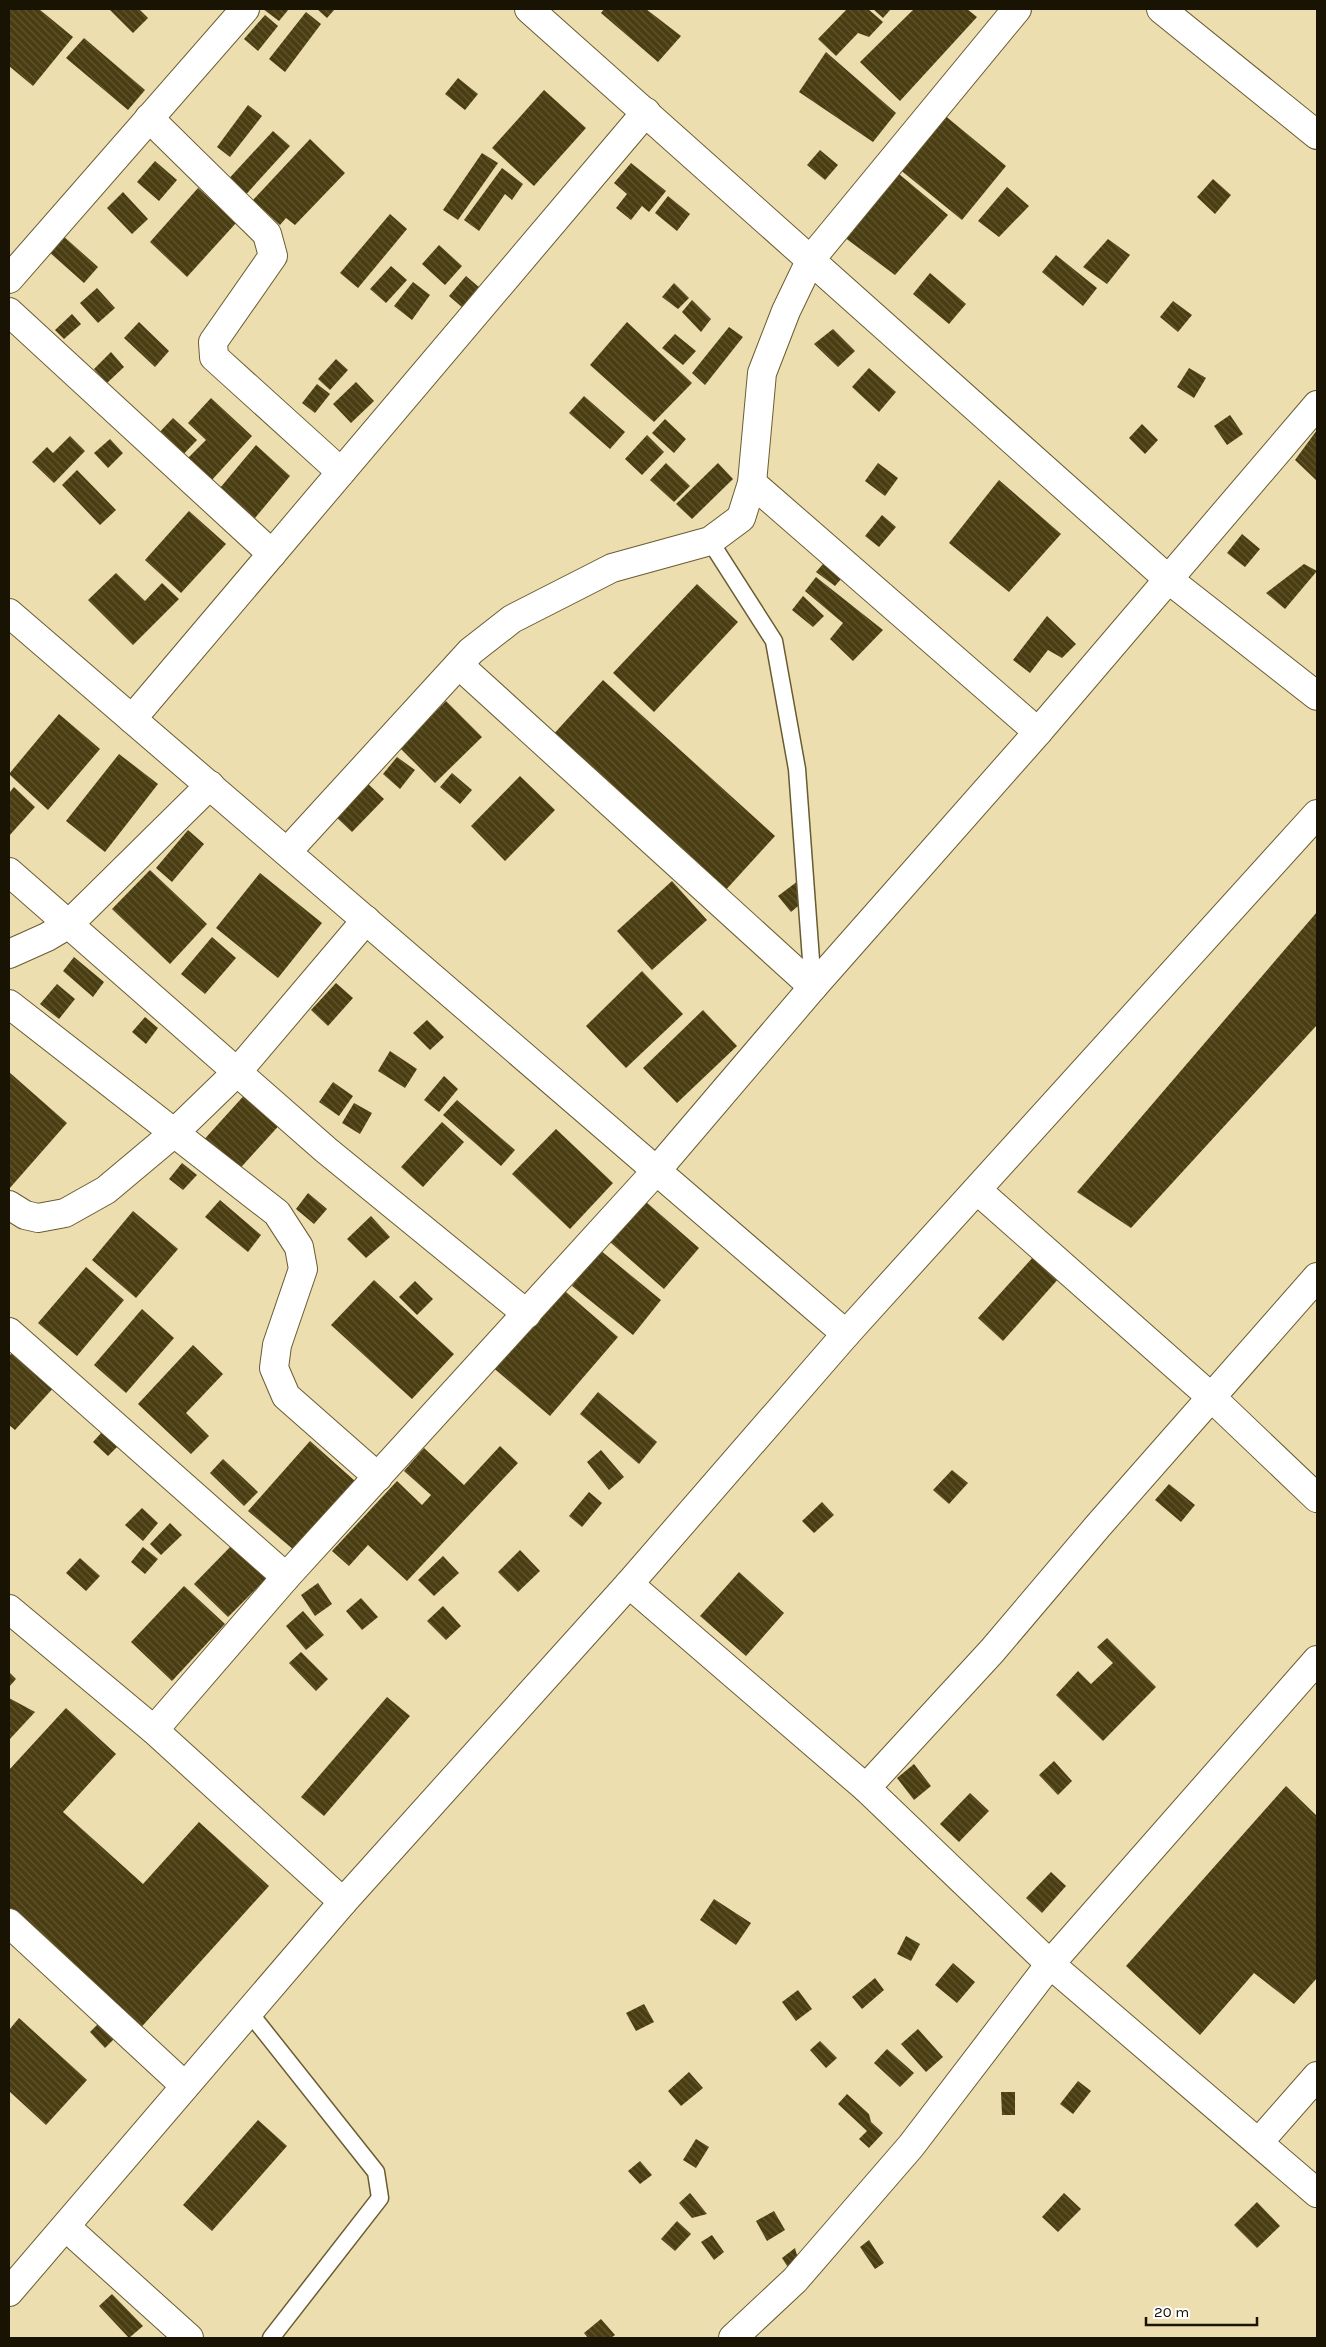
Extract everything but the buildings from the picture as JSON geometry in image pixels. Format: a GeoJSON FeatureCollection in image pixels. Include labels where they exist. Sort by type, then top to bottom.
{"type":"FeatureCollection","features":[{"type":"Feature","properties":{"kind":"street"},"geometry":{"type":"LineString","coordinates":[[9,279],[245,9]]}},
{"type":"Feature","properties":{"kind":"street"},"geometry":{"type":"LineString","coordinates":[[529,9],[1168,578],[1317,696]]}},
{"type":"Feature","properties":{"kind":"street"},"geometry":{"type":"LineString","coordinates":[[287,852],[471,651],[512,619],[612,568],[710,541],[741,518],[752,483],[762,373],[786,311],[812,259],[1017,9]]}},
{"type":"Feature","properties":{"kind":"street"},"geometry":{"type":"LineString","coordinates":[[1171,12],[1317,135]]}},
{"type":"Feature","properties":{"kind":"street"},"geometry":{"type":"LineString","coordinates":[[132,719],[646,112]]}},
{"type":"Feature","properties":{"kind":"street"},"geometry":{"type":"LineString","coordinates":[[149,118],[267,234],[273,256],[213,342],[214,357],[341,472]]}},
{"type":"Feature","properties":{"kind":"street"},"geometry":{"type":"LineString","coordinates":[[9,312],[272,554]]}},
{"type":"Feature","properties":{"kind":"street"},"geometry":{"type":"LineString","coordinates":[[154,1730],[286,1577],[657,1170],[813,987],[1038,732],[1317,405]]}},
{"type":"Feature","properties":{"kind":"street"},"geometry":{"type":"LineString","coordinates":[[752,483],[1038,732]]}},
{"type":"Feature","properties":{"kind":"street"},"geometry":{"type":"LineString","coordinates":[[9,613],[846,1334]]}},
{"type":"Feature","properties":{"kind":"street"},"geometry":{"type":"LineString","coordinates":[[459,665],[813,987]]}},
{"type":"Feature","properties":{"kind":"street"},"geometry":{"type":"LineString","coordinates":[[9,954],[47,937],[69,924],[210,785]]}},
{"type":"Feature","properties":{"kind":"street"},"geometry":{"type":"LineString","coordinates":[[9,2292],[342,1902],[629,1584],[846,1334],[1317,814]]}},
{"type":"Feature","properties":{"kind":"street"},"geometry":{"type":"LineString","coordinates":[[9,872],[326,1150],[527,1314]]}},
{"type":"Feature","properties":{"kind":"street"},"geometry":{"type":"LineString","coordinates":[[9,1205],[25,1215],[38,1218],[65,1213],[79,1207],[106,1190],[174,1133],[238,1071],[366,920]]}},
{"type":"Feature","properties":{"kind":"street"},"geometry":{"type":"LineString","coordinates":[[9,1004],[277,1213],[299,1247],[303,1268],[277,1345],[274,1368],[286,1396],[378,1477]]}},
{"type":"Feature","properties":{"kind":"street"},"geometry":{"type":"LineString","coordinates":[[977,1190],[1211,1397],[1317,1498]]}},
{"type":"Feature","properties":{"kind":"street"},"geometry":{"type":"LineString","coordinates":[[866,1788],[992,1651],[1098,1526],[1317,1277]]}},
{"type":"Feature","properties":{"kind":"street"},"geometry":{"type":"LineString","coordinates":[[9,1332],[286,1577]]}},
{"type":"Feature","properties":{"kind":"street"},"geometry":{"type":"LineString","coordinates":[[629,1584],[866,1788],[1050,1964],[1317,2193]]}},
{"type":"Feature","properties":{"kind":"street"},"geometry":{"type":"LineString","coordinates":[[9,1609],[154,1730],[342,1902]]}},
{"type":"Feature","properties":{"kind":"street"},"geometry":{"type":"LineString","coordinates":[[733,2338],[795,2280],[911,2146],[1050,1964],[1317,1660]]}},
{"type":"Feature","properties":{"kind":"street"},"geometry":{"type":"LineString","coordinates":[[9,1923],[185,2086]]}},
{"type":"Feature","properties":{"kind":"street"},"geometry":{"type":"LineString","coordinates":[[1259,2142],[1317,2076]]}},
{"type":"Feature","properties":{"kind":"street"},"geometry":{"type":"LineString","coordinates":[[66,2227],[188,2338]]}},
{"type":"Feature","properties":{"kind":"lane"},"geometry":{"type":"LineString","coordinates":[[710,541],[774,641],[797,769],[813,987]]}},
{"type":"Feature","properties":{"kind":"lane"},"geometry":{"type":"LineString","coordinates":[[248,2012],[376,2172],[380,2198],[271,2338]]}}]}
